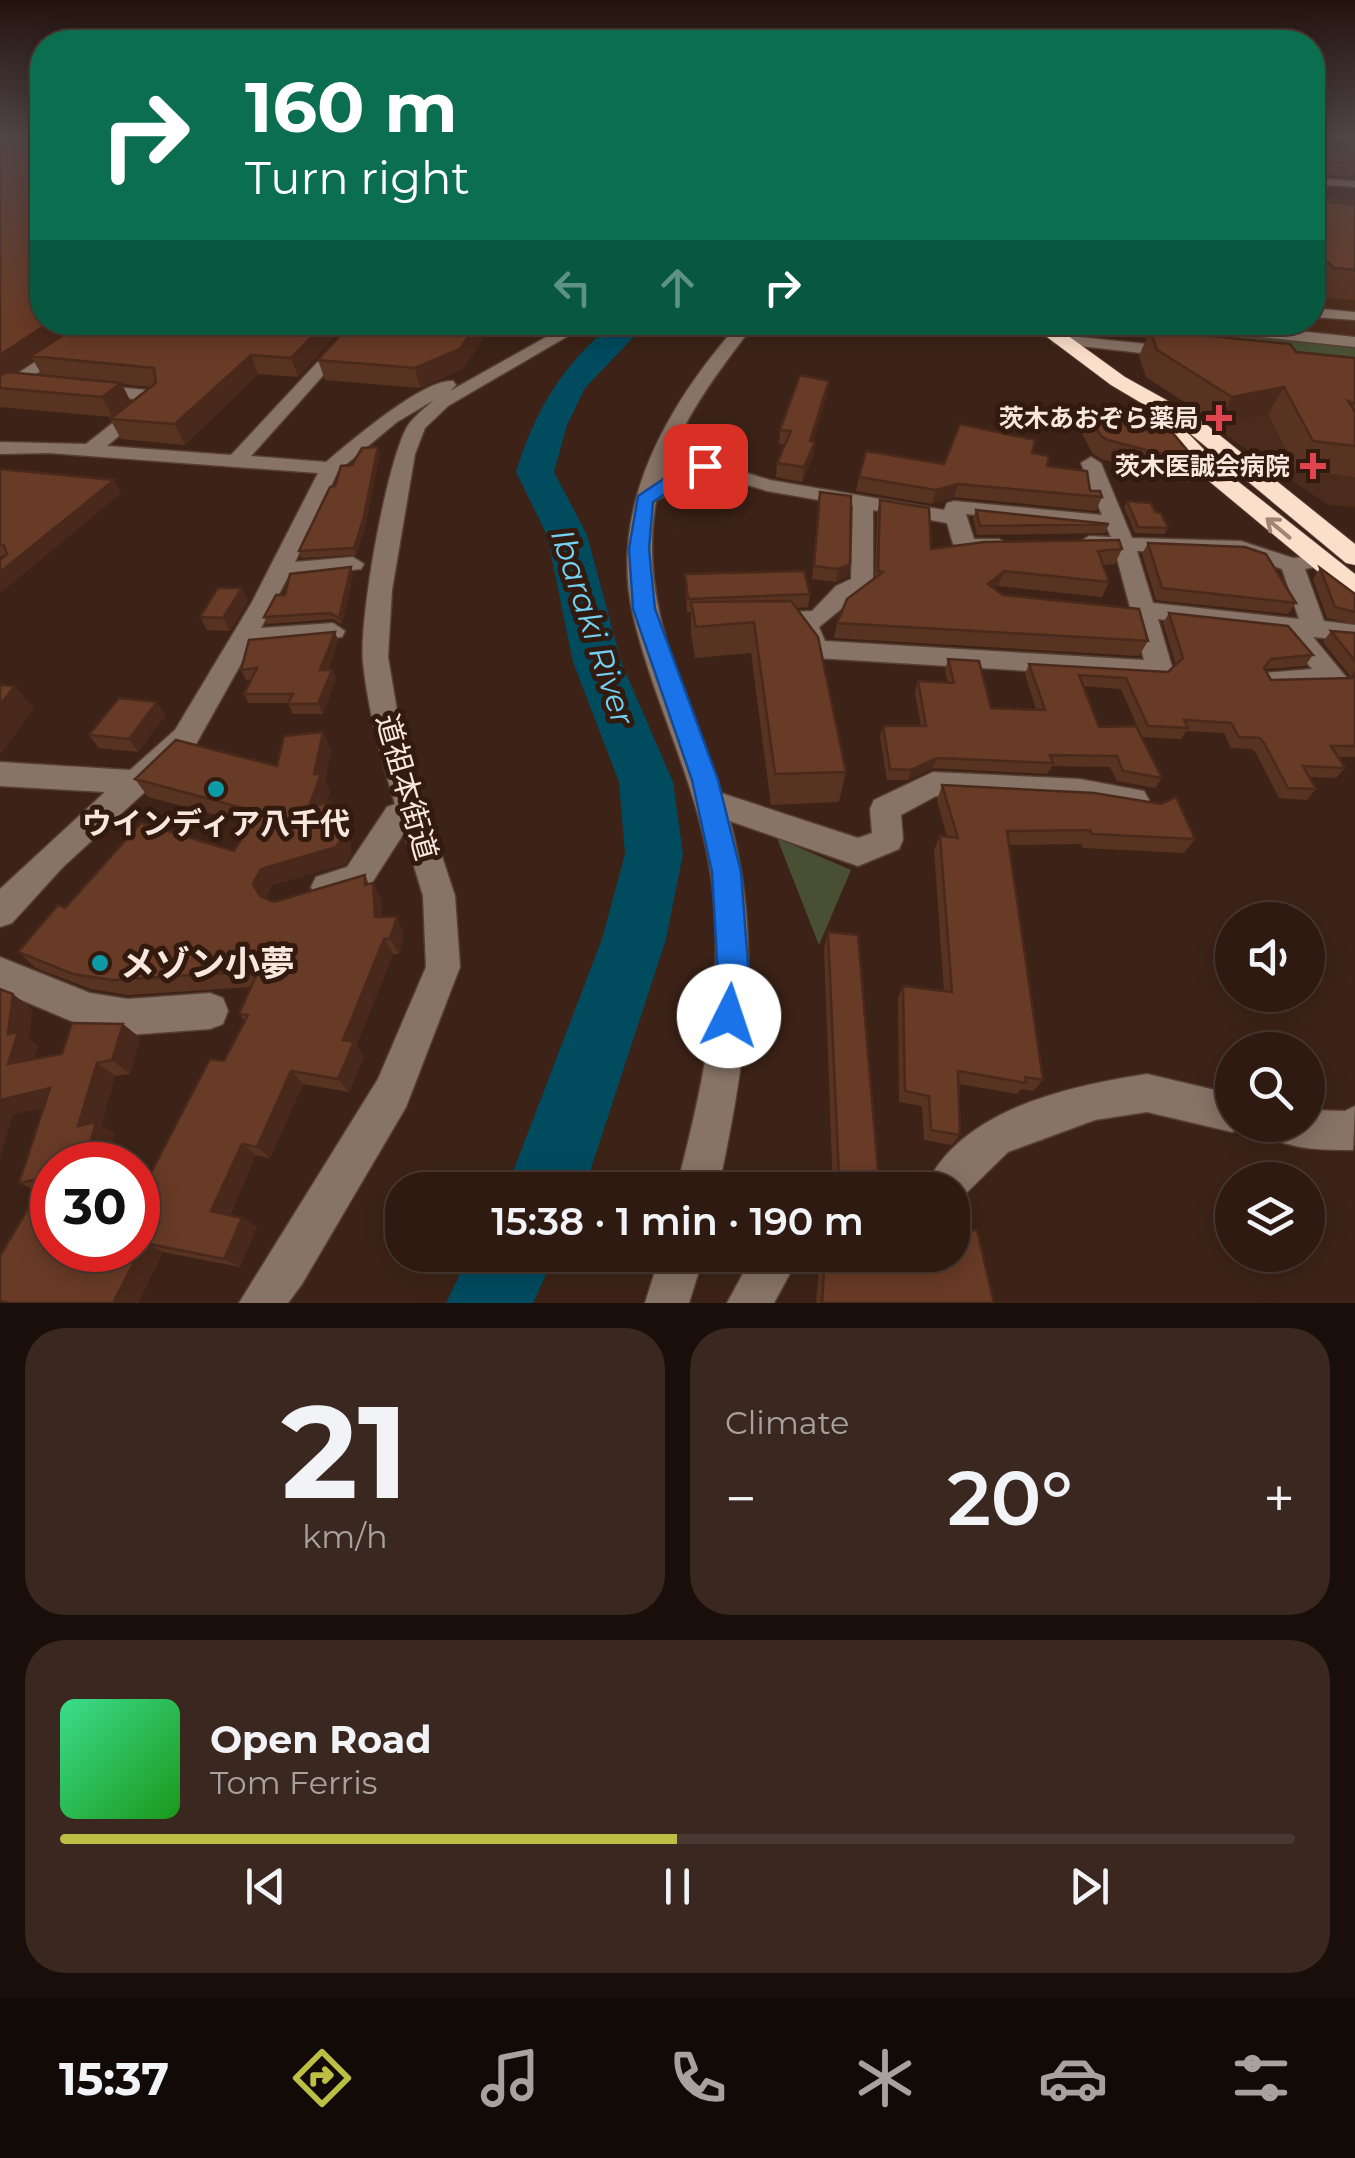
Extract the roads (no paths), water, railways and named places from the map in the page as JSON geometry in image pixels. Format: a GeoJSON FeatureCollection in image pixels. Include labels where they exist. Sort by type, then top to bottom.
{"type":"FeatureCollection","features":[{"type":"Feature","properties":{"kind":"highway"},"geometry":{"type":"LineString","coordinates":[[1053,335],[1118,381],[1189,422],[1355,538]]}},
{"type":"Feature","properties":{"kind":"highway"},"geometry":{"type":"LineString","coordinates":[[1118,381],[1218,477],[1355,588]]}},
{"type":"Feature","properties":{"kind":"highway"},"geometry":{"type":"LineString","coordinates":[[1189,422],[1355,558]]}},
{"type":"Feature","properties":{"kind":"street"},"geometry":{"type":"LineString","coordinates":[[1325,313],[1355,319]]}},
{"type":"Feature","properties":{"kind":"street"},"geometry":{"type":"LineString","coordinates":[[8,388],[87,335]]}},
{"type":"Feature","properties":{"kind":"street"},"geometry":{"type":"LineString","coordinates":[[235,462],[352,335]]}},
{"type":"Feature","properties":{"kind":"street"},"geometry":{"type":"LineString","coordinates":[[0,912],[52,857],[185,738],[244,638],[330,468],[415,402],[533,341],[555,335]]}},
{"type":"Feature","properties":{"kind":"street","name":"道祖本街道"},"geometry":{"type":"LineString","coordinates":[[261,1303],[287,1269],[392,1093],[443,968],[439,896],[386,728],[375,657],[380,590],[406,454],[417,426],[442,402],[564,335]]}},
{"type":"Feature","properties":{"kind":"street"},"geometry":{"type":"LineString","coordinates":[[701,1172],[721,1092],[734,978],[727,872],[710,802],[644,609],[639,549],[644,500],[672,424],[706,371],[738,335]]}},
{"type":"Feature","properties":{"kind":"street"},"geometry":{"type":"LineString","coordinates":[[1289,335],[1355,342]]}},
{"type":"Feature","properties":{"kind":"street"},"geometry":{"type":"LineString","coordinates":[[1060,340],[1199,354]]}},
{"type":"Feature","properties":{"kind":"street"},"geometry":{"type":"LineString","coordinates":[[8,388],[59,387],[157,396],[90,450]]}},
{"type":"Feature","properties":{"kind":"street"},"geometry":{"type":"LineString","coordinates":[[0,448],[49,447],[330,468]]}},
{"type":"Feature","properties":{"kind":"street"},"geometry":{"type":"LineString","coordinates":[[10,467],[32,450]]}},
{"type":"Feature","properties":{"kind":"street"},"geometry":{"type":"LineString","coordinates":[[804,620],[816,649],[1160,670],[1146,612],[1119,532],[1090,464]]}},
{"type":"Feature","properties":{"kind":"street"},"geometry":{"type":"LineString","coordinates":[[644,500],[693,468],[705,466],[767,484],[956,518]]}},
{"type":"Feature","properties":{"kind":"street"},"geometry":{"type":"LineString","coordinates":[[766,620],[818,620],[844,591],[862,583],[863,502]]}},
{"type":"Feature","properties":{"kind":"street"},"geometry":{"type":"LineString","coordinates":[[1019,546],[970,546],[961,539],[954,507],[1241,548],[1292,565],[1317,560]]}},
{"type":"Feature","properties":{"kind":"street"},"geometry":{"type":"LineString","coordinates":[[1071,544],[1119,532]]}},
{"type":"Feature","properties":{"kind":"street"},"geometry":{"type":"LineString","coordinates":[[279,571],[352,564]]}},
{"type":"Feature","properties":{"kind":"street"},"geometry":{"type":"LineString","coordinates":[[1273,680],[1334,678],[1302,628],[1292,565]]}},
{"type":"Feature","properties":{"kind":"street"},"geometry":{"type":"LineString","coordinates":[[1110,610],[1355,633]]}},
{"type":"Feature","properties":{"kind":"street"},"geometry":{"type":"LineString","coordinates":[[244,638],[334,631]]}},
{"type":"Feature","properties":{"kind":"street"},"geometry":{"type":"LineString","coordinates":[[0,774],[136,782]]}},
{"type":"Feature","properties":{"kind":"street"},"geometry":{"type":"LineString","coordinates":[[710,802],[858,852],[888,840],[885,809],[934,784],[1080,791],[1151,803]]}},
{"type":"Feature","properties":{"kind":"street"},"geometry":{"type":"LineString","coordinates":[[302,894],[356,878],[398,816],[413,811]]}},
{"type":"Feature","properties":{"kind":"street"},"geometry":{"type":"LineString","coordinates":[[0,974],[90,1011],[128,1017],[210,1012]]}},
{"type":"Feature","properties":{"kind":"street"},"geometry":{"type":"LineString","coordinates":[[963,1172],[996,1136],[1095,1101],[1147,1094],[1215,1109]]}},
{"type":"Feature","properties":{"kind":"street"},"geometry":{"type":"LineString","coordinates":[[1325,1131],[1352,1130],[1355,1126]]}},
{"type":"Feature","properties":{"kind":"street"},"geometry":{"type":"LineString","coordinates":[[667,1303],[677,1272]]}},
{"type":"Feature","properties":{"kind":"street"},"geometry":{"type":"LineString","coordinates":[[749,1303],[768,1272]]}},
{"type":"Feature","properties":{"kind":"waterway","name":"Ibaraki River"},"geometry":{"type":"LineString","coordinates":[[551,1172],[634,939],[654,854],[646,782],[597,662],[567,535],[535,472],[549,425],[569,387],[618,335]]}},
{"type":"Feature","properties":{"kind":"waterway","name":"Ibaraki River"},"geometry":{"type":"LineString","coordinates":[[488,1303],[505,1272]]}},
{"type":"Feature","properties":{"kind":"place","name":"茨木あおぞら薬局"},"geometry":{"type":"Point","coordinates":[1219,418]}},
{"type":"Feature","properties":{"kind":"place","name":"茨木医誠会病院"},"geometry":{"type":"Point","coordinates":[1313,466]}},
{"type":"Feature","properties":{"kind":"place","name":"ウインディア八千代"},"geometry":{"type":"Point","coordinates":[216,789]}},
{"type":"Feature","properties":{"kind":"place","name":"メゾン小夢"},"geometry":{"type":"Point","coordinates":[100,963]}}]}
